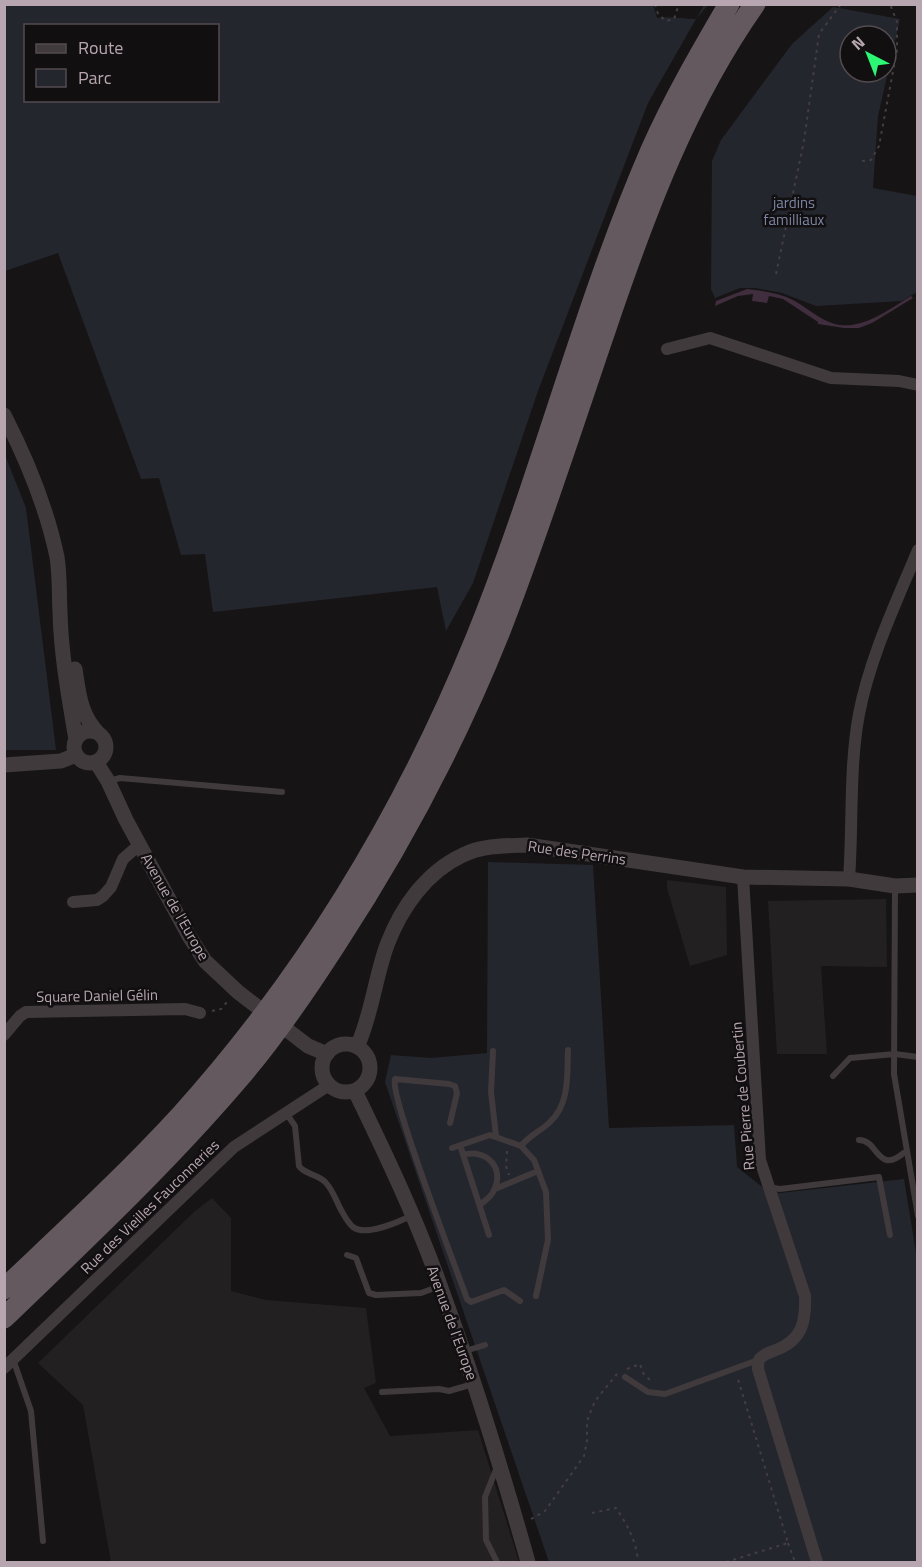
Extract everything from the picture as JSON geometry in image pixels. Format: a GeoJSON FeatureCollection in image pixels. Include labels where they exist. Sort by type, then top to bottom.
{"type":"FeatureCollection","features":[{"type":"Feature","properties":{"kind":"highway"},"geometry":{"type":"LineString","coordinates":[[4,1289],[182,1114],[235,1050],[321,936],[381,836],[445,709],[476,637],[573,365],[602,275],[652,148],[691,70],[729,4]]}},
{"type":"Feature","properties":{"kind":"highway"},"geometry":{"type":"LineString","coordinates":[[4,1318],[133,1194],[245,1072],[311,982],[398,846],[453,740],[500,631],[631,255],[670,155],[709,76],[755,4]]}},
{"type":"Feature","properties":{"kind":"street"},"geometry":{"type":"LineString","coordinates":[[667,349],[710,338],[831,378],[899,381],[918,385]]}},
{"type":"Feature","properties":{"kind":"street"},"geometry":{"type":"LineString","coordinates":[[4,415],[34,483],[50,527],[57,560],[61,596],[60,612],[76,748],[84,762],[96,762],[102,758],[107,747],[106,741],[83,713],[66,610],[61,596]]}},
{"type":"Feature","properties":{"kind":"street"},"geometry":{"type":"LineString","coordinates":[[849,879],[854,756],[859,714],[870,672],[918,550]]}},
{"type":"Feature","properties":{"kind":"street"},"geometry":{"type":"LineString","coordinates":[[4,765],[60,761],[76,748],[85,732],[98,733]]}},
{"type":"Feature","properties":{"kind":"street","name":"Avenue de l'Europe"},"geometry":{"type":"LineString","coordinates":[[96,762],[189,936],[205,961],[236,991],[308,1046],[327,1054]]}},
{"type":"Feature","properties":{"kind":"street","name":"Avenue de l'Europe"},"geometry":{"type":"LineString","coordinates":[[73,902],[97,900],[103,896],[111,887],[123,860],[140,845]]}},
{"type":"Feature","properties":{"kind":"street","name":"Rue des Perrins"},"geometry":{"type":"LineString","coordinates":[[357,1047],[365,1029],[387,945],[401,915],[435,872],[464,854],[491,847],[527,845],[743,877],[849,879],[895,886],[918,885]]}},
{"type":"Feature","properties":{"kind":"street","name":"Rue Pierre de Coubertin"},"geometry":{"type":"LineString","coordinates":[[743,877],[760,1160],[805,1296],[806,1313],[803,1327],[794,1338],[782,1348],[765,1354],[759,1360]]}},
{"type":"Feature","properties":{"kind":"street","name":"Square Daniel Gélin"},"geometry":{"type":"LineString","coordinates":[[4,1035],[26,1012],[185,1009],[200,1012]]}},
{"type":"Feature","properties":{"kind":"street"},"geometry":{"type":"LineString","coordinates":[[344,1044],[357,1047],[363,1052],[370,1066],[367,1080],[355,1090],[341,1092],[329,1085],[322,1067],[327,1054],[338,1046],[344,1044]]}},
{"type":"Feature","properties":{"kind":"street","name":"Rue des Vieilles Fauconneries"},"geometry":{"type":"LineString","coordinates":[[9,1363],[234,1148],[329,1085]]}},
{"type":"Feature","properties":{"kind":"street","name":"Avenue de l'Europe"},"geometry":{"type":"LineString","coordinates":[[355,1090],[412,1215],[441,1286],[474,1383],[528,1563]]}},
{"type":"Feature","properties":{"kind":"street"},"geometry":{"type":"LineString","coordinates":[[759,1360],[758,1370],[817,1563]]}},
{"type":"Feature","properties":{"kind":"lane"},"geometry":{"type":"LineString","coordinates":[[108,781],[120,778],[282,792]]}},
{"type":"Feature","properties":{"kind":"lane"},"geometry":{"type":"LineString","coordinates":[[895,886],[894,1074],[918,1216]]}},
{"type":"Feature","properties":{"kind":"lane"},"geometry":{"type":"LineString","coordinates":[[521,1146],[530,1135],[552,1122],[566,1097],[568,1050]]}},
{"type":"Feature","properties":{"kind":"lane"},"geometry":{"type":"LineString","coordinates":[[493,1051],[491,1092],[496,1136]]}},
{"type":"Feature","properties":{"kind":"lane"},"geometry":{"type":"LineString","coordinates":[[833,1076],[850,1058],[895,1054],[918,1057]]}},
{"type":"Feature","properties":{"kind":"lane"},"geometry":{"type":"LineString","coordinates":[[450,1123],[457,1093],[455,1086],[395,1079],[394,1090],[412,1145],[467,1299],[471,1302],[504,1290],[520,1301]]}},
{"type":"Feature","properties":{"kind":"lane"},"geometry":{"type":"LineString","coordinates":[[286,1113],[295,1126],[299,1166],[302,1171],[327,1183],[348,1222],[355,1229],[362,1231],[393,1225],[412,1215]]}},
{"type":"Feature","properties":{"kind":"lane"},"geometry":{"type":"LineString","coordinates":[[452,1148],[490,1135],[521,1146],[534,1160],[546,1192],[548,1240],[536,1296]]}},
{"type":"Feature","properties":{"kind":"lane"},"geometry":{"type":"LineString","coordinates":[[860,1140],[870,1143],[878,1156],[884,1159],[899,1158],[906,1151]]}},
{"type":"Feature","properties":{"kind":"lane"},"geometry":{"type":"LineString","coordinates":[[460,1145],[489,1234]]}},
{"type":"Feature","properties":{"kind":"lane"},"geometry":{"type":"LineString","coordinates":[[463,1155],[474,1152],[482,1153],[497,1171],[494,1190],[480,1205]]}},
{"type":"Feature","properties":{"kind":"lane"},"geometry":{"type":"LineString","coordinates":[[494,1190],[538,1171]]}},
{"type":"Feature","properties":{"kind":"lane"},"geometry":{"type":"LineString","coordinates":[[768,1186],[780,1189],[879,1177],[890,1235]]}},
{"type":"Feature","properties":{"kind":"lane"},"geometry":{"type":"LineString","coordinates":[[347,1255],[356,1258],[369,1293],[376,1295],[421,1293],[441,1286]]}},
{"type":"Feature","properties":{"kind":"lane"},"geometry":{"type":"LineString","coordinates":[[463,1352],[485,1345]]}},
{"type":"Feature","properties":{"kind":"lane"},"geometry":{"type":"LineString","coordinates":[[625,1377],[648,1392],[665,1394],[759,1360]]}},
{"type":"Feature","properties":{"kind":"lane"},"geometry":{"type":"LineString","coordinates":[[9,1363],[31,1410],[43,1541]]}},
{"type":"Feature","properties":{"kind":"lane"},"geometry":{"type":"LineString","coordinates":[[382,1392],[439,1389],[448,1391],[474,1383]]}},
{"type":"Feature","properties":{"kind":"lane"},"geometry":{"type":"LineString","coordinates":[[497,1563],[486,1540],[485,1497],[498,1464]]}},
{"type":"Feature","properties":{"kind":"path"},"geometry":{"type":"LineString","coordinates":[[655,4],[657,14],[666,21],[674,19],[679,4]]}},
{"type":"Feature","properties":{"kind":"path"},"geometry":{"type":"LineString","coordinates":[[776,274],[804,141],[819,34],[841,4]]}},
{"type":"Feature","properties":{"kind":"path"},"geometry":{"type":"LineString","coordinates":[[862,161],[871,160],[879,146],[895,61],[897,22],[890,4]]}},
{"type":"Feature","properties":{"kind":"path"},"geometry":{"type":"LineString","coordinates":[[200,1012],[221,1009],[236,991]]}},
{"type":"Feature","properties":{"kind":"path"},"geometry":{"type":"LineString","coordinates":[[511,1142],[506,1154],[506,1166],[511,1183]]}},
{"type":"Feature","properties":{"kind":"path"},"geometry":{"type":"LineString","coordinates":[[531,1519],[545,1511],[584,1456],[587,1421],[595,1401],[614,1376],[640,1364],[643,1373],[652,1383]]}},
{"type":"Feature","properties":{"kind":"path"},"geometry":{"type":"LineString","coordinates":[[732,1370],[740,1381],[795,1563]]}},
{"type":"Feature","properties":{"kind":"path"},"geometry":{"type":"LineString","coordinates":[[592,1512],[616,1508],[638,1552],[638,1563]]}},
{"type":"Feature","properties":{"kind":"path"},"geometry":{"type":"LineString","coordinates":[[726,1563],[789,1543]]}},
{"type":"Feature","properties":{"kind":"shaded area"},"geometry":{"type":"Polygon","coordinates":[[[747,289],[788,298],[821,318],[843,325],[868,321],[911,296],[913,298],[872,323],[859,328],[818,324],[783,299],[769,296],[767,303],[752,301],[753,294],[738,296],[715,306],[716,301],[747,289]]]}},
{"type":"Feature","properties":{"kind":"shaded area"},"geometry":{"type":"Polygon","coordinates":[[[667,880],[726,887],[727,955],[690,966],[667,888],[667,880]]]}},
{"type":"Feature","properties":{"kind":"shaded area"},"geometry":{"type":"Polygon","coordinates":[[[886,899],[887,967],[821,966],[827,1054],[777,1054],[768,901],[886,899]]]}},
{"type":"Feature","properties":{"kind":"shaded area"},"geometry":{"type":"Polygon","coordinates":[[[212,1198],[231,1218],[231,1291],[266,1300],[366,1308],[376,1383],[364,1388],[390,1436],[478,1430],[519,1562],[111,1562],[83,1405],[38,1363],[195,1211],[212,1198]]]}},
{"type":"Feature","properties":{"kind":"green space"},"geometry":{"type":"Polygon","coordinates":[[[653,4],[657,18],[696,19],[648,103],[538,391],[473,583],[446,631],[437,587],[213,612],[205,554],[181,555],[159,478],[141,479],[58,253],[5,271],[4,5],[653,4]]]}},
{"type":"Feature","properties":{"kind":"green space"},"geometry":{"type":"Polygon","coordinates":[[[704,5],[708,5],[696,19],[704,5]]]}},
{"type":"Feature","properties":{"kind":"green space","name":"jardins familliaux"},"geometry":{"type":"Polygon","coordinates":[[[833,7],[900,19],[898,28],[898,24],[838,24],[838,84],[885,84],[878,116],[873,188],[917,196],[917,292],[902,301],[816,306],[782,293],[755,288],[740,288],[715,298],[711,289],[712,161],[721,140],[792,44],[833,7]]]}},
{"type":"Feature","properties":{"kind":"green space"},"geometry":{"type":"Polygon","coordinates":[[[5,455],[26,508],[56,750],[5,750],[5,455]]]}},
{"type":"Feature","properties":{"kind":"green space"},"geometry":{"type":"Polygon","coordinates":[[[488,862],[593,865],[609,1128],[734,1125],[737,1167],[765,1189],[780,1193],[904,1179],[918,1265],[917,1562],[549,1562],[385,1082],[391,1055],[431,1058],[487,1053],[488,862]]]}}]}
